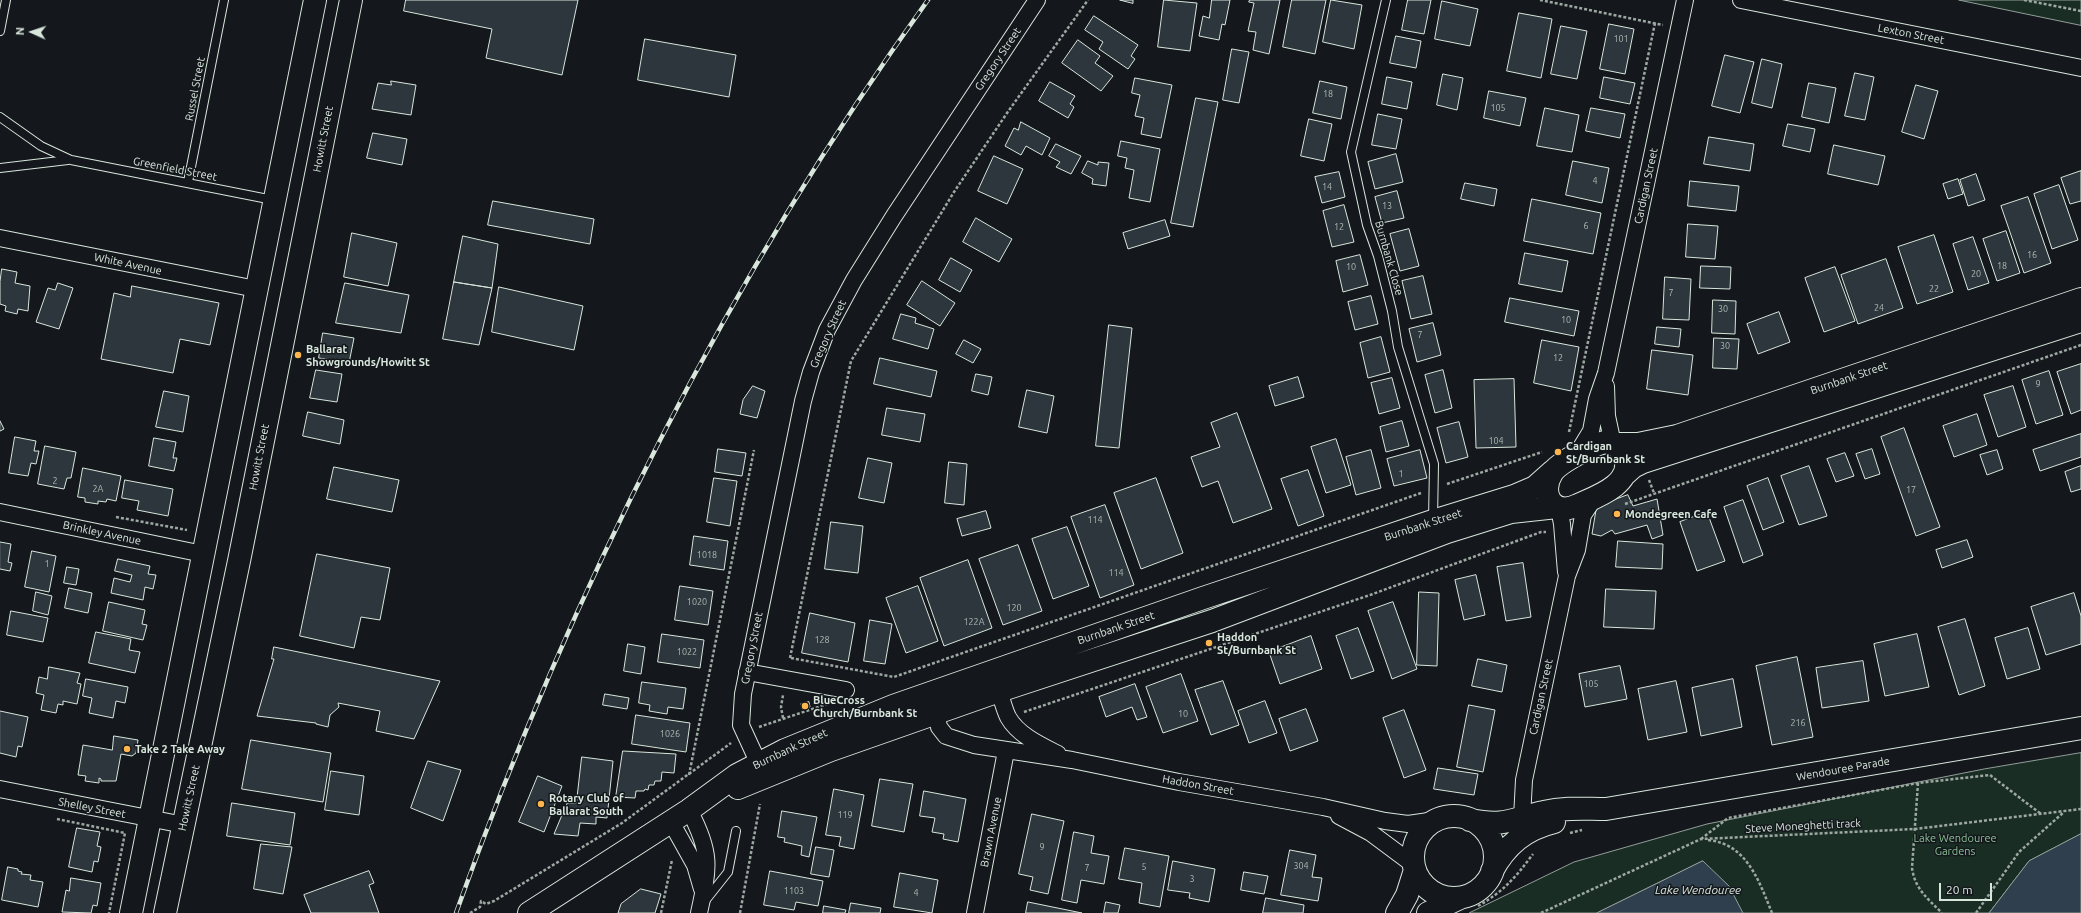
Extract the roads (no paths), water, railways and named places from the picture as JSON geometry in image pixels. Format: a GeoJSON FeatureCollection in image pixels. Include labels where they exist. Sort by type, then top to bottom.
{"type":"FeatureCollection","features":[{"type":"Feature","properties":{"kind":"main road"},"geometry":{"type":"LineString","coordinates":[[131,913],[315,0]]}},
{"type":"Feature","properties":{"kind":"main road","name":"Howitt Street"},"geometry":{"type":"LineString","coordinates":[[165,913],[351,0]]}},
{"type":"Feature","properties":{"kind":"main road","name":"Burnbank Street"},"geometry":{"type":"LineString","coordinates":[[1614,444],[1638,444],[1677,436],[2081,299]]}},
{"type":"Feature","properties":{"kind":"main road","name":"Burnbank Street"},"geometry":{"type":"LineString","coordinates":[[1623,476],[1633,467],[1643,462],[2081,321]]}},
{"type":"Feature","properties":{"kind":"main road"},"geometry":{"type":"LineString","coordinates":[[1605,442],[1614,444],[1624,452],[1626,469],[1623,476],[1614,487],[1573,508],[1565,509],[1558,507],[1550,501],[1547,494],[1547,484],[1550,461],[1570,448],[1605,442]]}},
{"type":"Feature","properties":{"kind":"main road","name":"Burnbank Street"},"geometry":{"type":"LineString","coordinates":[[689,810],[752,782],[824,753],[936,713],[996,681],[1433,521],[1522,494],[1540,484],[1550,461]]}},
{"type":"Feature","properties":{"kind":"main road","name":"Burnbank Street"},"geometry":{"type":"LineString","coordinates":[[529,913],[671,822],[758,762],[840,726],[940,690],[996,681],[1212,621],[1465,526],[1512,512],[1558,507]]}},
{"type":"Feature","properties":{"kind":"main road","name":"Haddon Street"},"geometry":{"type":"LineString","coordinates":[[936,713],[940,690]]}},
{"type":"Feature","properties":{"kind":"main road","name":"Wendouree Parade"},"geometry":{"type":"LineString","coordinates":[[1492,871],[1504,850],[1532,830],[1550,823],[1584,816],[1606,809],[2081,728]]}},
{"type":"Feature","properties":{"kind":"main road","name":"Wendouree Parade"},"geometry":{"type":"LineString","coordinates":[[1470,820],[1487,824],[1502,824],[1557,810],[1606,809]]}},
{"type":"Feature","properties":{"kind":"main road"},"geometry":{"type":"LineString","coordinates":[[1397,913],[1407,895],[1414,867],[1413,852],[1417,839],[1425,828],[1436,820],[1447,817],[1459,817],[1470,820],[1482,828],[1491,841],[1494,856],[1492,871],[1485,883],[1467,904],[1428,913]]}},
{"type":"Feature","properties":{"kind":"main road"},"geometry":{"type":"LineString","coordinates":[[1414,867],[1420,880],[1428,889],[1438,895],[1467,904]]}},
{"type":"Feature","properties":{"kind":"street","name":"Gregory Street"},"geometry":{"type":"LineString","coordinates":[[758,762],[745,734],[741,717],[747,672],[810,372],[827,330],[854,280],[894,216],[1037,0]]}},
{"type":"Feature","properties":{"kind":"street","name":"Cardigan Street"},"geometry":{"type":"LineString","coordinates":[[1570,448],[1588,440],[1597,399],[1606,373],[1685,0]]}},
{"type":"Feature","properties":{"kind":"street","name":"Lexton Street"},"geometry":{"type":"LineString","coordinates":[[1741,0],[2081,68]]}},
{"type":"Feature","properties":{"kind":"street","name":"White Avenue"},"geometry":{"type":"LineString","coordinates":[[0,238],[256,289]]}},
{"type":"Feature","properties":{"kind":"street","name":"Cardigan Street"},"geometry":{"type":"LineString","coordinates":[[1606,373],[1606,409],[1614,444]]}},
{"type":"Feature","properties":{"kind":"street","name":"Cardigan Street"},"geometry":{"type":"LineString","coordinates":[[1522,818],[1524,780],[1567,576],[1577,550],[1583,516],[1595,497]]}},
{"type":"Feature","properties":{"kind":"street","name":"Cardigan Street"},"geometry":{"type":"LineString","coordinates":[[1558,507],[1563,530],[1567,576]]}},
{"type":"Feature","properties":{"kind":"street","name":"Brinkley Avenue"},"geometry":{"type":"LineString","coordinates":[[0,512],[203,554]]}},
{"type":"Feature","properties":{"kind":"street"},"geometry":{"type":"LineString","coordinates":[[747,672],[850,684]]}},
{"type":"Feature","properties":{"kind":"street","name":"Haddon Street"},"geometry":{"type":"LineString","coordinates":[[996,681],[1008,716],[1015,726],[1044,747],[1072,760]]}},
{"type":"Feature","properties":{"kind":"street","name":"Haddon Street"},"geometry":{"type":"LineString","coordinates":[[936,713],[942,732],[949,738],[1006,751],[1072,760],[1179,782],[1323,807],[1408,824],[1436,820]]}},
{"type":"Feature","properties":{"kind":"street","name":"Brawn Avenue"},"geometry":{"type":"LineString","coordinates":[[975,913],[1006,751]]}},
{"type":"Feature","properties":{"kind":"street","name":"Shelley Street"},"geometry":{"type":"LineString","coordinates":[[0,789],[184,825]]}},
{"type":"Feature","properties":{"kind":"street","name":"Haddon Street"},"geometry":{"type":"LineString","coordinates":[[1323,807],[1371,833],[1414,867]]}},
{"type":"Feature","properties":{"kind":"street"},"geometry":{"type":"LineString","coordinates":[[689,810],[700,831],[706,851],[707,871],[700,909]]}},
{"type":"Feature","properties":{"kind":"street"},"geometry":{"type":"LineString","coordinates":[[671,822],[695,865],[702,886],[700,909]]}},
{"type":"Feature","properties":{"kind":"lane"},"geometry":{"type":"LineString","coordinates":[[0,31],[6,0]]}},
{"type":"Feature","properties":{"kind":"lane","name":"Russel Street"},"geometry":{"type":"LineString","coordinates":[[188,182],[224,0]]}},
{"type":"Feature","properties":{"kind":"lane","name":"Burnbank Close"},"geometry":{"type":"LineString","coordinates":[[1386,0],[1351,152],[1367,225],[1378,256],[1392,311],[1398,348],[1434,464],[1433,521]]}},
{"type":"Feature","properties":{"kind":"lane","name":"Greenfield Street"},"geometry":{"type":"LineString","coordinates":[[0,117],[41,146],[71,160],[274,200]]}},
{"type":"Feature","properties":{"kind":"lane","name":"Greenfield Street"},"geometry":{"type":"LineString","coordinates":[[0,168],[71,160]]}},
{"type":"Feature","properties":{"kind":"lane"},"geometry":{"type":"LineString","coordinates":[[700,909],[728,872],[736,831]]}},
{"type":"Feature","properties":{"kind":"water"},"geometry":{"type":"Polygon","coordinates":[[[2081,834],[2081,913],[1989,913],[2029,861],[2081,834]]]}},
{"type":"Feature","properties":{"kind":"water","name":"Lake Wendouree"},"geometry":{"type":"Polygon","coordinates":[[[1703,861],[1729,886],[1743,913],[1597,913],[1703,861]]]}},
{"type":"Feature","properties":{"kind":"railway"},"geometry":{"type":"LineString","coordinates":[[456,913],[501,793],[550,674],[603,556],[660,440],[721,326],[786,214],[855,105],[928,0]]}},
{"type":"Feature","properties":{"kind":"place","name":"Ballarat Showgrounds/Howitt St"},"geometry":{"type":"Point","coordinates":[298,355]}},
{"type":"Feature","properties":{"kind":"place","name":"Cardigan St/Burnbank St"},"geometry":{"type":"Point","coordinates":[1558,452]}},
{"type":"Feature","properties":{"kind":"place","name":"Mondegreen Cafe"},"geometry":{"type":"Point","coordinates":[1617,514]}},
{"type":"Feature","properties":{"kind":"place","name":"Haddon St/Burnbank St"},"geometry":{"type":"Point","coordinates":[1209,643]}},
{"type":"Feature","properties":{"kind":"place","name":"BlueCross Church/Burnbank St"},"geometry":{"type":"Point","coordinates":[805,706]}},
{"type":"Feature","properties":{"kind":"place","name":"Take 2 Take Away"},"geometry":{"type":"Point","coordinates":[127,749]}},
{"type":"Feature","properties":{"kind":"place","name":"Rotary Club of Ballarat South"},"geometry":{"type":"Point","coordinates":[541,804]}},
{"type":"Feature","properties":{"kind":"park label","name":"Lake Wendouree Gardens"},"geometry":{"type":"Point","coordinates":[1955,844]}}]}
